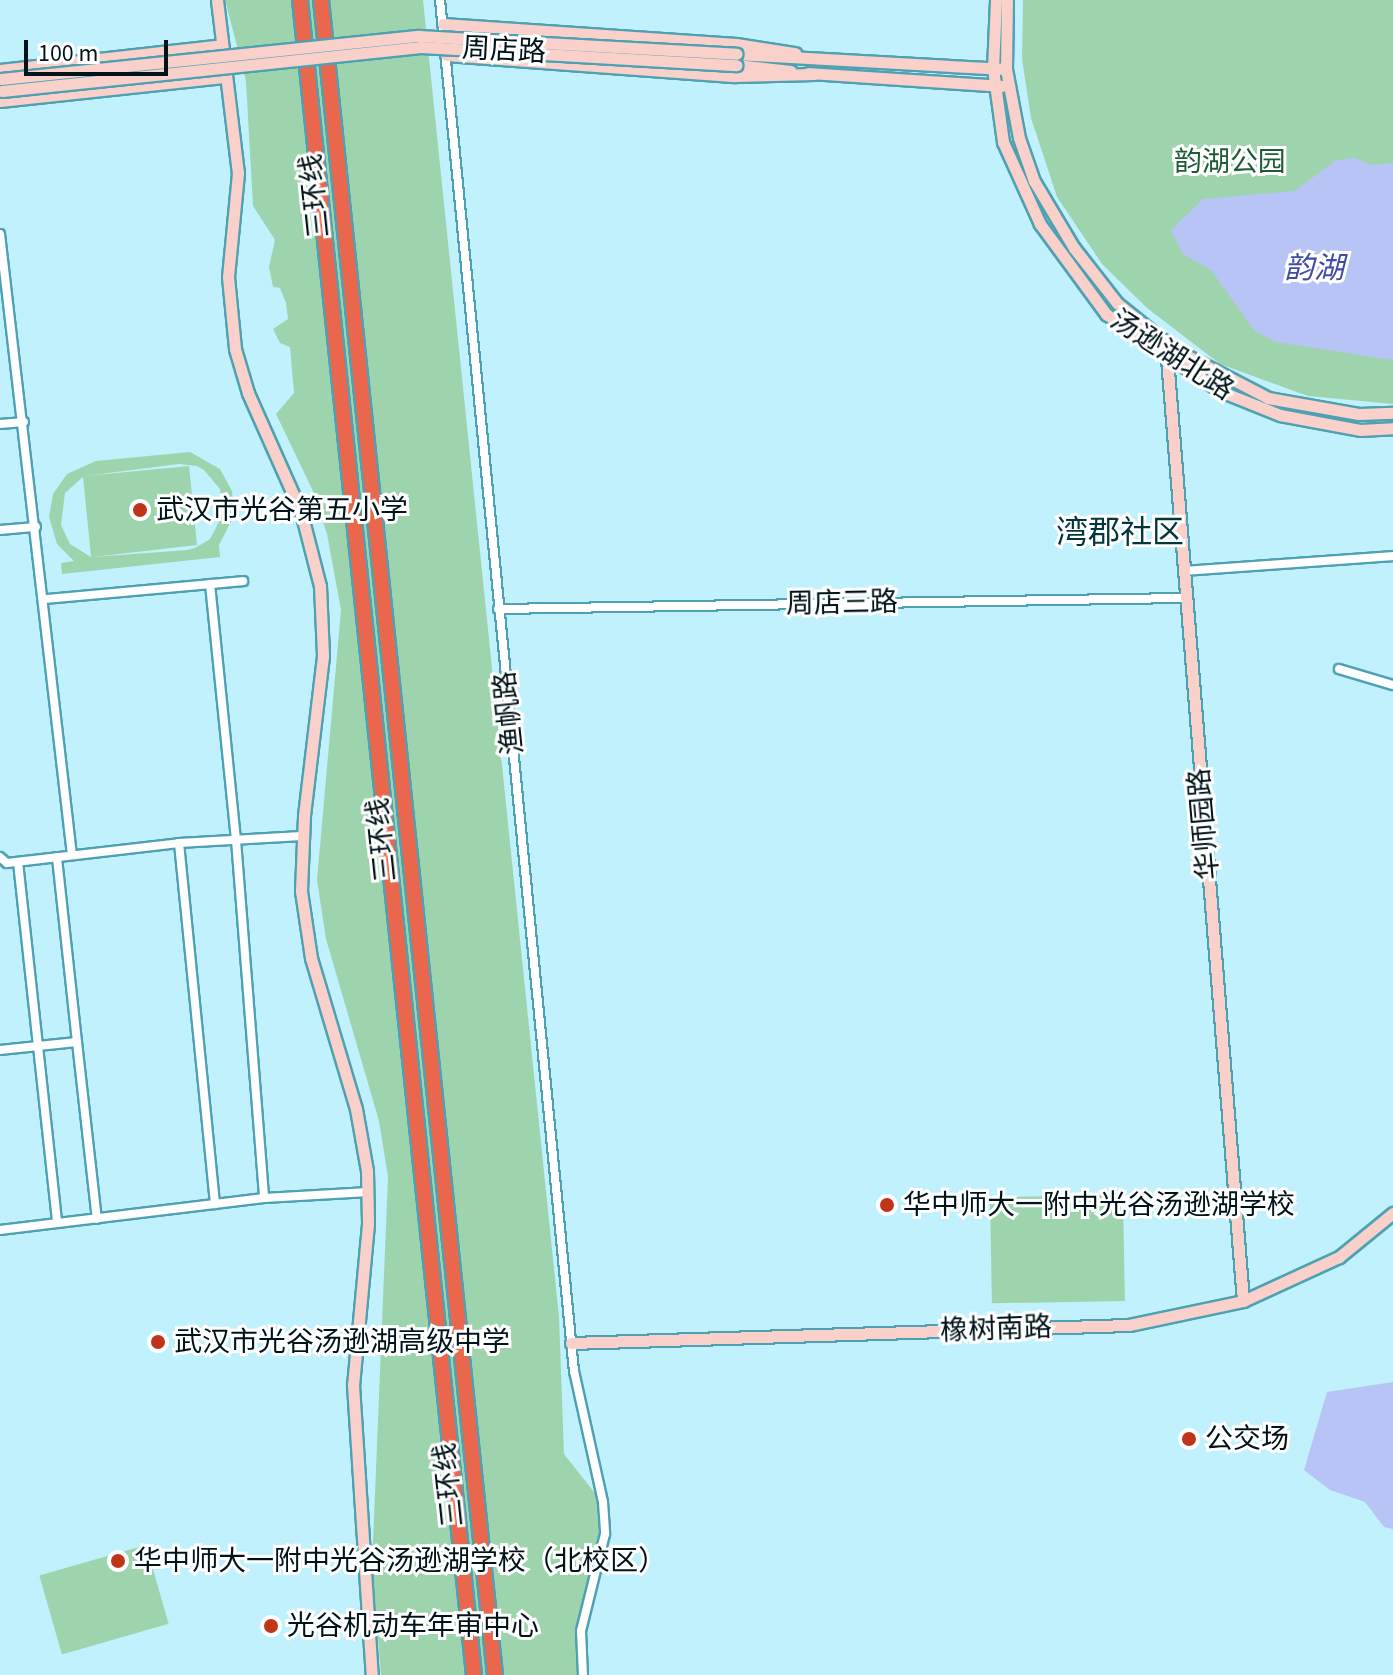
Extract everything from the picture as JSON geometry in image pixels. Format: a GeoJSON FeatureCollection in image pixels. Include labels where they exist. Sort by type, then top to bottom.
{"type":"FeatureCollection","features":[{"type":"Feature","properties":{"kind":"highway","name":"三环线"},"geometry":{"type":"LineString","coordinates":[[300,0],[474,1675]]}},
{"type":"Feature","properties":{"kind":"highway","name":"三环线"},"geometry":{"type":"LineString","coordinates":[[321,0],[495,1675]]}},
{"type":"Feature","properties":{"kind":"street"},"geometry":{"type":"LineString","coordinates":[[217,0],[238,173],[228,277],[235,349],[248,393],[301,512],[320,586],[323,656],[302,836],[307,939],[356,1109],[369,1192],[353,1385],[372,1675]]}},
{"type":"Feature","properties":{"kind":"street","name":"渔帆路"},"geometry":{"type":"LineString","coordinates":[[440,0],[574,1371],[587,1414],[605,1534],[581,1631],[583,1675]]}},
{"type":"Feature","properties":{"kind":"street","name":"汤逊湖北路"},"geometry":{"type":"LineString","coordinates":[[996,0],[993,69],[1003,142],[1040,224],[1106,314],[1170,354],[1220,391],[1280,415],[1360,430],[1393,428]]}},
{"type":"Feature","properties":{"kind":"street","name":"汤逊湖北路"},"geometry":{"type":"LineString","coordinates":[[1007,0],[1006,69],[1019,138],[1034,181],[1074,248],[1117,303],[1170,354],[1268,398],[1359,414],[1393,413]]}},
{"type":"Feature","properties":{"kind":"street"},"geometry":{"type":"LineString","coordinates":[[443,24],[736,44],[815,58]]}},
{"type":"Feature","properties":{"kind":"street"},"geometry":{"type":"LineString","coordinates":[[1,85],[222,45]]}},
{"type":"Feature","properties":{"kind":"street","name":"周店路"},"geometry":{"type":"LineString","coordinates":[[1,85],[421,47],[736,60],[815,58],[993,69]]}},
{"type":"Feature","properties":{"kind":"street"},"geometry":{"type":"LineString","coordinates":[[446,55],[735,76],[814,74]]}},
{"type":"Feature","properties":{"kind":"street","name":"周店路"},"geometry":{"type":"LineString","coordinates":[[736,60],[814,74],[1009,86]]}},
{"type":"Feature","properties":{"kind":"street"},"geometry":{"type":"LineString","coordinates":[[993,69],[1006,69]]}},
{"type":"Feature","properties":{"kind":"street"},"geometry":{"type":"LineString","coordinates":[[1,85],[226,77]]}},
{"type":"Feature","properties":{"kind":"street"},"geometry":{"type":"LineString","coordinates":[[0,234],[46,599],[72,855]]}},
{"type":"Feature","properties":{"kind":"street"},"geometry":{"type":"LineString","coordinates":[[0,319],[13,318]]}},
{"type":"Feature","properties":{"kind":"street","name":"华师园路"},"geometry":{"type":"LineString","coordinates":[[1170,354],[1186,598],[1243,1301]]}},
{"type":"Feature","properties":{"kind":"street"},"geometry":{"type":"LineString","coordinates":[[0,424],[24,422]]}},
{"type":"Feature","properties":{"kind":"street"},"geometry":{"type":"LineString","coordinates":[[0,530],[36,527]]}},
{"type":"Feature","properties":{"kind":"street"},"geometry":{"type":"LineString","coordinates":[[1184,571],[1393,556]]}},
{"type":"Feature","properties":{"kind":"street"},"geometry":{"type":"LineString","coordinates":[[46,599],[243,581]]}},
{"type":"Feature","properties":{"kind":"street"},"geometry":{"type":"LineString","coordinates":[[210,584],[236,840],[264,1198]]}},
{"type":"Feature","properties":{"kind":"street","name":"周店三路"},"geometry":{"type":"LineString","coordinates":[[498,609],[1186,598]]}},
{"type":"Feature","properties":{"kind":"street"},"geometry":{"type":"LineString","coordinates":[[1339,669],[1393,685]]}},
{"type":"Feature","properties":{"kind":"street"},"geometry":{"type":"LineString","coordinates":[[0,857],[18,862],[179,843],[302,836]]}},
{"type":"Feature","properties":{"kind":"street"},"geometry":{"type":"LineString","coordinates":[[179,843],[215,1204]]}},
{"type":"Feature","properties":{"kind":"street"},"geometry":{"type":"LineString","coordinates":[[57,857],[97,1219]]}},
{"type":"Feature","properties":{"kind":"street"},"geometry":{"type":"LineString","coordinates":[[18,862],[57,1223]]}},
{"type":"Feature","properties":{"kind":"street"},"geometry":{"type":"LineString","coordinates":[[0,1050],[77,1042]]}},
{"type":"Feature","properties":{"kind":"street"},"geometry":{"type":"LineString","coordinates":[[0,1230],[264,1198],[369,1192]]}},
{"type":"Feature","properties":{"kind":"street","name":"橡树南路"},"geometry":{"type":"LineString","coordinates":[[571,1343],[1129,1325],[1243,1301],[1339,1257],[1393,1213]]}},
{"type":"Feature","properties":{"kind":"green space"},"geometry":{"type":"Polygon","coordinates":[[[225,0],[423,0],[559,1317],[564,1454],[601,1501],[597,1565],[578,1618],[577,1675],[381,1675],[372,1566],[388,1177],[379,1121],[326,939],[317,880],[341,610],[327,534],[312,489],[276,414],[294,393],[290,347],[280,343],[273,329],[288,319],[286,303],[280,288],[273,287],[269,267],[275,240],[253,206],[246,81],[225,0]]]}},
{"type":"Feature","properties":{"kind":"green space","name":"韵湖公园"},"geometry":{"type":"Polygon","coordinates":[[[1023,0],[1393,0],[1393,404],[1308,396],[1220,364],[1147,308],[1102,264],[1057,197],[1031,118],[1022,59],[1023,0]]]}},
{"type":"Feature","properties":{"kind":"green space"},"geometry":{"type":"Polygon","coordinates":[[[190,452],[220,469],[232,491],[234,516],[219,545],[220,557],[62,574],[61,563],[74,561],[57,544],[49,517],[53,494],[67,474],[96,461],[190,452]],[[179,464],[85,476],[189,466],[197,545],[93,557],[187,550],[210,539],[223,514],[220,489],[204,470],[197,466],[179,464]],[[83,477],[65,493],[61,525],[70,544],[91,557],[91,556],[83,477]]]}},
{"type":"Feature","properties":{"kind":"green space"},"geometry":{"type":"Polygon","coordinates":[[[1123,1195],[1125,1301],[992,1303],[990,1197],[1123,1195]]]}},
{"type":"Feature","properties":{"kind":"green space"},"geometry":{"type":"Polygon","coordinates":[[[146,1545],[169,1624],[62,1654],[39,1576],[146,1545]]]}},
{"type":"Feature","properties":{"kind":"water","name":"韵湖"},"geometry":{"type":"Polygon","coordinates":[[[1355,158],[1372,165],[1393,163],[1393,360],[1275,342],[1254,330],[1211,270],[1183,254],[1171,230],[1203,199],[1295,191],[1336,160],[1355,158]]]}},
{"type":"Feature","properties":{"kind":"water"},"geometry":{"type":"Polygon","coordinates":[[[1393,1382],[1393,1529],[1384,1527],[1365,1502],[1330,1490],[1304,1470],[1327,1392],[1393,1382]]]}},
{"type":"Feature","properties":{"kind":"place","name":"武汉市光谷第五小学"},"geometry":{"type":"Point","coordinates":[140,510]}},
{"type":"Feature","properties":{"kind":"place","name":"华中师大一附中光谷汤逊湖学校"},"geometry":{"type":"Point","coordinates":[887,1205]}},
{"type":"Feature","properties":{"kind":"place","name":"武汉市光谷汤逊湖高级中学"},"geometry":{"type":"Point","coordinates":[158,1342]}},
{"type":"Feature","properties":{"kind":"place","name":"公交场"},"geometry":{"type":"Point","coordinates":[1189,1439]}},
{"type":"Feature","properties":{"kind":"place","name":"华中师大一附中光谷汤逊湖学校（北校区）"},"geometry":{"type":"Point","coordinates":[118,1561]}},
{"type":"Feature","properties":{"kind":"place","name":"光谷机动车年审中心"},"geometry":{"type":"Point","coordinates":[271,1626]}},
{"type":"Feature","properties":{"kind":"district","name":"湾郡社区"},"geometry":{"type":"Point","coordinates":[1120,533]}}]}
